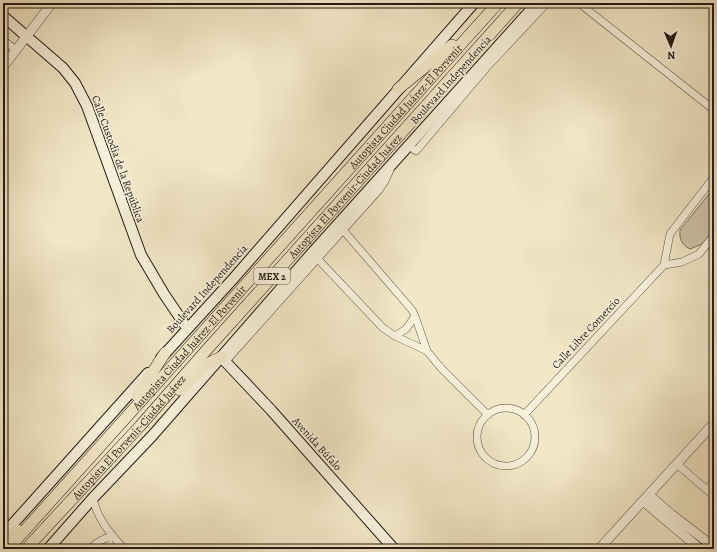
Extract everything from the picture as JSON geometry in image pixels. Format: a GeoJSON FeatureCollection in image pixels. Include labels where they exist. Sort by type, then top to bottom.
{"type":"FeatureCollection","features":[{"type":"Feature","properties":{"kind":"highway","name":"Autopista Ciudad Juárez-El Porvenir"},"geometry":{"type":"LineString","coordinates":[[8,549],[498,3]]}},
{"type":"Feature","properties":{"kind":"highway","name":"Autopista El Porvenir-Ciudad Juárez"},"geometry":{"type":"LineString","coordinates":[[26,549],[140,426],[518,3]]}},
{"type":"Feature","properties":{"kind":"highway"},"geometry":{"type":"LineString","coordinates":[[398,89],[479,24]]}},
{"type":"Feature","properties":{"kind":"highway"},"geometry":{"type":"LineString","coordinates":[[117,426],[165,353]]}},
{"type":"Feature","properties":{"kind":"highway"},"geometry":{"type":"LineString","coordinates":[[140,426],[162,407],[205,365],[223,359]]}},
{"type":"Feature","properties":{"kind":"highway"},"geometry":{"type":"LineString","coordinates":[[3,542],[40,513]]}},
{"type":"Feature","properties":{"kind":"main road","name":"Boulevard Independencia"},"geometry":{"type":"LineString","coordinates":[[3,535],[233,278],[474,3]]}},
{"type":"Feature","properties":{"kind":"main road","name":"Boulevard Independencia"},"geometry":{"type":"LineString","coordinates":[[48,549],[93,498],[223,359],[330,239],[393,163],[412,148],[498,51],[537,3]]}},
{"type":"Feature","properties":{"kind":"main road","name":"Calle Custodia de la República"},"geometry":{"type":"LineString","coordinates":[[3,16],[63,68],[75,83],[87,106],[141,254],[164,294],[187,328]]}},
{"type":"Feature","properties":{"kind":"main road","name":"Avenida Búfalo"},"geometry":{"type":"LineString","coordinates":[[223,359],[271,410],[394,549]]}},
{"type":"Feature","properties":{"kind":"main road"},"geometry":{"type":"LineString","coordinates":[[56,549],[62,533]]}},
{"type":"Feature","properties":{"kind":"street"},"geometry":{"type":"LineString","coordinates":[[3,67],[52,3]]}},
{"type":"Feature","properties":{"kind":"street"},"geometry":{"type":"LineString","coordinates":[[498,51],[547,3]]}},
{"type":"Feature","properties":{"kind":"street"},"geometry":{"type":"LineString","coordinates":[[579,3],[714,110]]}},
{"type":"Feature","properties":{"kind":"street"},"geometry":{"type":"LineString","coordinates":[[3,40],[16,50]]}},
{"type":"Feature","properties":{"kind":"street"},"geometry":{"type":"LineString","coordinates":[[330,239],[343,230],[379,190],[393,163]]}},
{"type":"Feature","properties":{"kind":"street"},"geometry":{"type":"LineString","coordinates":[[714,177],[670,234],[664,265],[682,262],[699,254],[714,235]]}},
{"type":"Feature","properties":{"kind":"street"},"geometry":{"type":"LineString","coordinates":[[343,230],[402,297],[416,316],[427,351],[441,368],[488,415]]}},
{"type":"Feature","properties":{"kind":"street"},"geometry":{"type":"LineString","coordinates":[[315,256],[383,328],[395,336],[427,351]]}},
{"type":"Feature","properties":{"kind":"street","name":"Calle Libre Comercio"},"geometry":{"type":"LineString","coordinates":[[524,415],[591,345],[664,265]]}},
{"type":"Feature","properties":{"kind":"street"},"geometry":{"type":"LineString","coordinates":[[395,336],[406,329],[416,316]]}},
{"type":"Feature","properties":{"kind":"street"},"geometry":{"type":"LineString","coordinates":[[506,409],[516,410],[524,415],[531,423],[534,432],[533,446],[528,455],[521,462],[506,466],[491,461],[487,458],[480,449],[478,431],[482,422],[488,415],[497,410],[506,409]]}},
{"type":"Feature","properties":{"kind":"street"},"geometry":{"type":"LineString","coordinates":[[599,549],[714,424]]}},
{"type":"Feature","properties":{"kind":"street"},"geometry":{"type":"LineString","coordinates":[[677,464],[714,496]]}},
{"type":"Feature","properties":{"kind":"street"},"geometry":{"type":"LineString","coordinates":[[706,490],[714,481]]}},
{"type":"Feature","properties":{"kind":"street"},"geometry":{"type":"LineString","coordinates":[[93,498],[100,520],[124,549]]}},
{"type":"Feature","properties":{"kind":"street"},"geometry":{"type":"LineString","coordinates":[[646,498],[714,547]]}},
{"type":"Feature","properties":{"kind":"street"},"geometry":{"type":"LineString","coordinates":[[646,498],[700,549]]}},
{"type":"Feature","properties":{"kind":"street"},"geometry":{"type":"LineString","coordinates":[[90,549],[98,542],[112,536]]}},
{"type":"Feature","properties":{"kind":"shaded area"},"geometry":{"type":"Polygon","coordinates":[[[714,188],[714,229],[702,244],[690,249],[685,246],[682,241],[680,230],[714,188]]]}}]}
